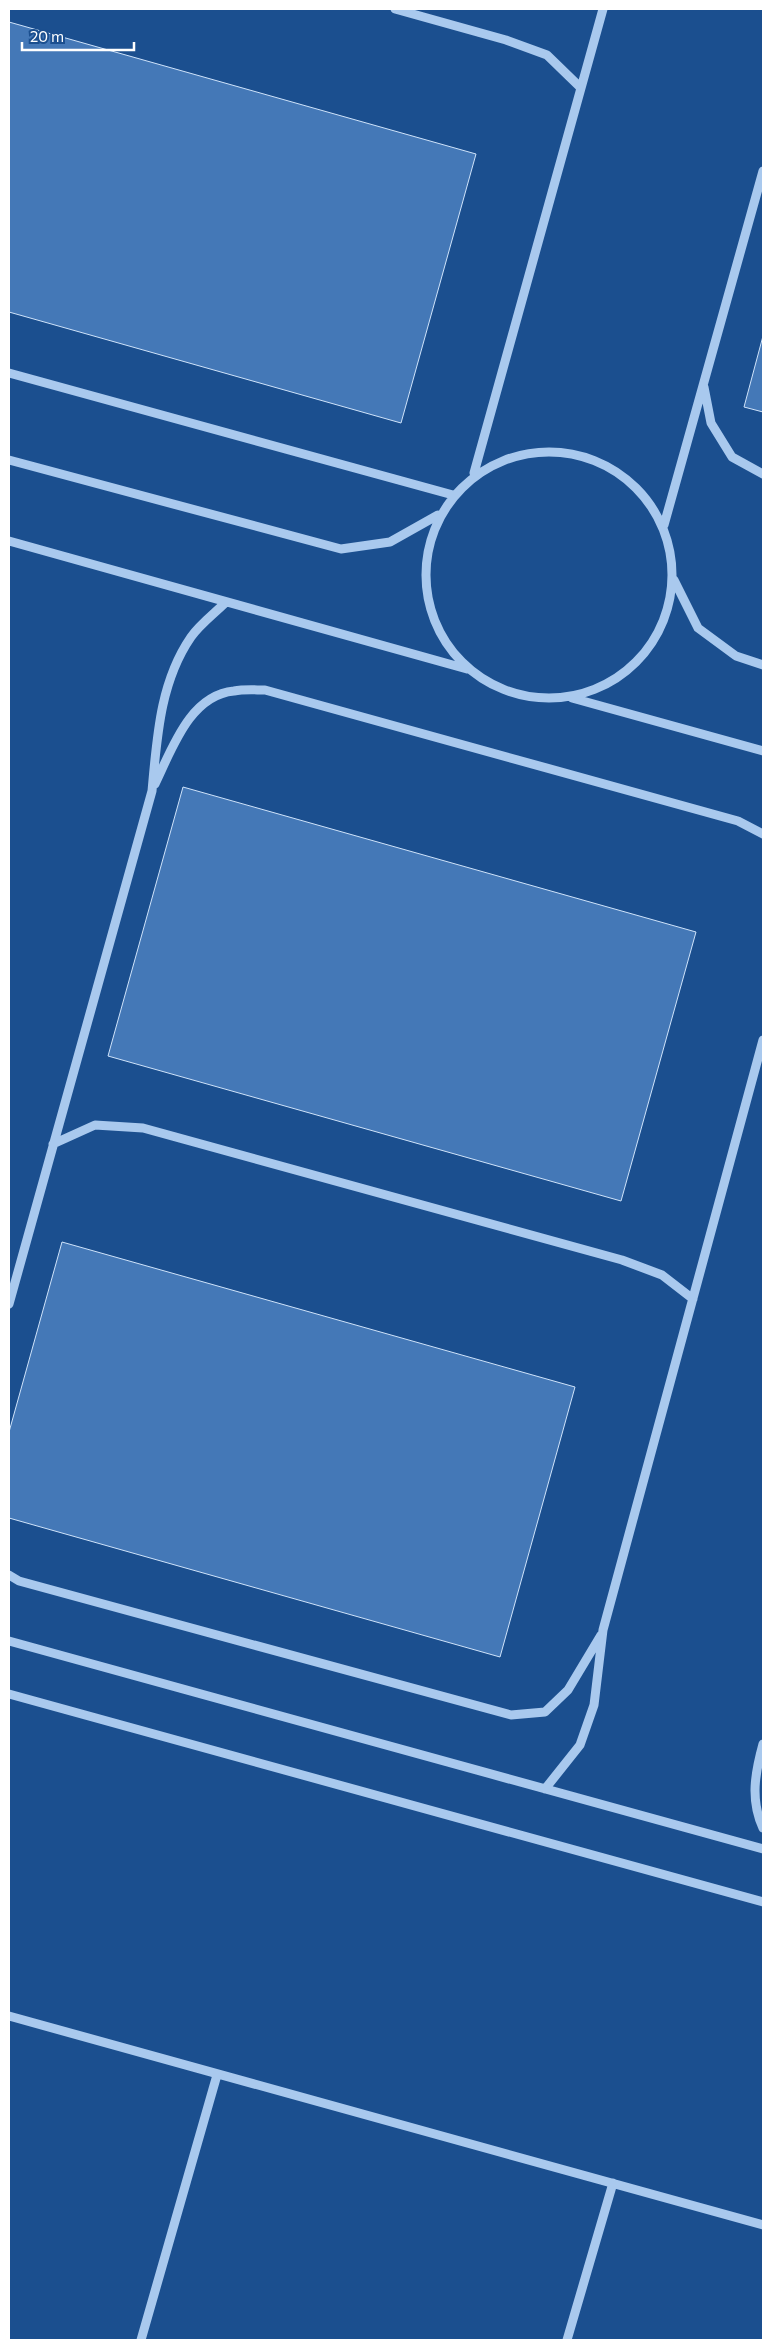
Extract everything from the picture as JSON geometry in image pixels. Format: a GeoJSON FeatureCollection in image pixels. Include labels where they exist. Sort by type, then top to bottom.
{"type":"FeatureCollection","features":[{"type":"Feature","properties":{"kind":"street"},"geometry":{"type":"LineString","coordinates":[[394,9],[506,40],[547,56],[581,88]]}},
{"type":"Feature","properties":{"kind":"street"},"geometry":{"type":"LineString","coordinates":[[474,473],[603,9]]}},
{"type":"Feature","properties":{"kind":"street"},"geometry":{"type":"LineString","coordinates":[[664,525],[763,171]]}},
{"type":"Feature","properties":{"kind":"street"},"geometry":{"type":"LineString","coordinates":[[9,373],[453,494]]}},
{"type":"Feature","properties":{"kind":"street"},"geometry":{"type":"LineString","coordinates":[[704,385],[711,423],[732,457],[763,474]]}},
{"type":"Feature","properties":{"kind":"street"},"geometry":{"type":"LineString","coordinates":[[466,669],[433,624],[423,569],[438,515],[453,494],[474,473],[526,451],[581,454],[631,480],[664,525],[674,580],[698,628],[736,656],[763,665]]}},
{"type":"Feature","properties":{"kind":"street"},"geometry":{"type":"LineString","coordinates":[[9,460],[341,549],[390,542],[438,515]]}},
{"type":"Feature","properties":{"kind":"street"},"geometry":{"type":"LineString","coordinates":[[9,541],[466,669],[516,696],[572,698],[763,751]]}},
{"type":"Feature","properties":{"kind":"street"},"geometry":{"type":"LineString","coordinates":[[572,698],[623,676],[660,634],[674,580]]}},
{"type":"Feature","properties":{"kind":"street"},"geometry":{"type":"LineString","coordinates":[[152,791],[158,731],[171,672],[192,635],[226,602]]}},
{"type":"Feature","properties":{"kind":"street"},"geometry":{"type":"LineString","coordinates":[[9,1304],[152,791],[180,732],[206,700],[232,690],[265,690],[738,821],[763,834]]}},
{"type":"Feature","properties":{"kind":"street"},"geometry":{"type":"LineString","coordinates":[[545,1788],[580,1745],[594,1705],[603,1630],[763,1040]]}},
{"type":"Feature","properties":{"kind":"street"},"geometry":{"type":"LineString","coordinates":[[53,1144],[95,1124],[143,1128],[622,1260],[662,1275],[693,1299]]}},
{"type":"Feature","properties":{"kind":"street"},"geometry":{"type":"LineString","coordinates":[[9,1575],[28,1584],[511,1715],[545,1712],[568,1690],[603,1630]]}},
{"type":"Feature","properties":{"kind":"street"},"geometry":{"type":"LineString","coordinates":[[9,1640],[763,1849]]}},
{"type":"Feature","properties":{"kind":"street"},"geometry":{"type":"LineString","coordinates":[[9,1694],[763,1902]]}},
{"type":"Feature","properties":{"kind":"street"},"geometry":{"type":"LineString","coordinates":[[763,1744],[754,1786],[757,1815],[763,1828]]}},
{"type":"Feature","properties":{"kind":"street"},"geometry":{"type":"LineString","coordinates":[[9,2016],[763,2225]]}},
{"type":"Feature","properties":{"kind":"street"},"geometry":{"type":"LineString","coordinates":[[141,2340],[217,2075]]}},
{"type":"Feature","properties":{"kind":"street"},"geometry":{"type":"LineString","coordinates":[[567,2340],[613,2184]]}},
{"type":"Feature","properties":{"kind":"building"},"geometry":{"type":"Polygon","coordinates":[[[9,22],[476,154],[401,423],[9,312],[9,22]]]}},
{"type":"Feature","properties":{"kind":"building"},"geometry":{"type":"Polygon","coordinates":[[[763,336],[763,412],[744,407],[763,336]]]}},
{"type":"Feature","properties":{"kind":"building"},"geometry":{"type":"Polygon","coordinates":[[[183,787],[696,932],[621,1201],[108,1056],[183,787]]]}},
{"type":"Feature","properties":{"kind":"building"},"geometry":{"type":"Polygon","coordinates":[[[62,1242],[575,1387],[500,1657],[9,1518],[9,1432],[62,1242]]]}}]}
